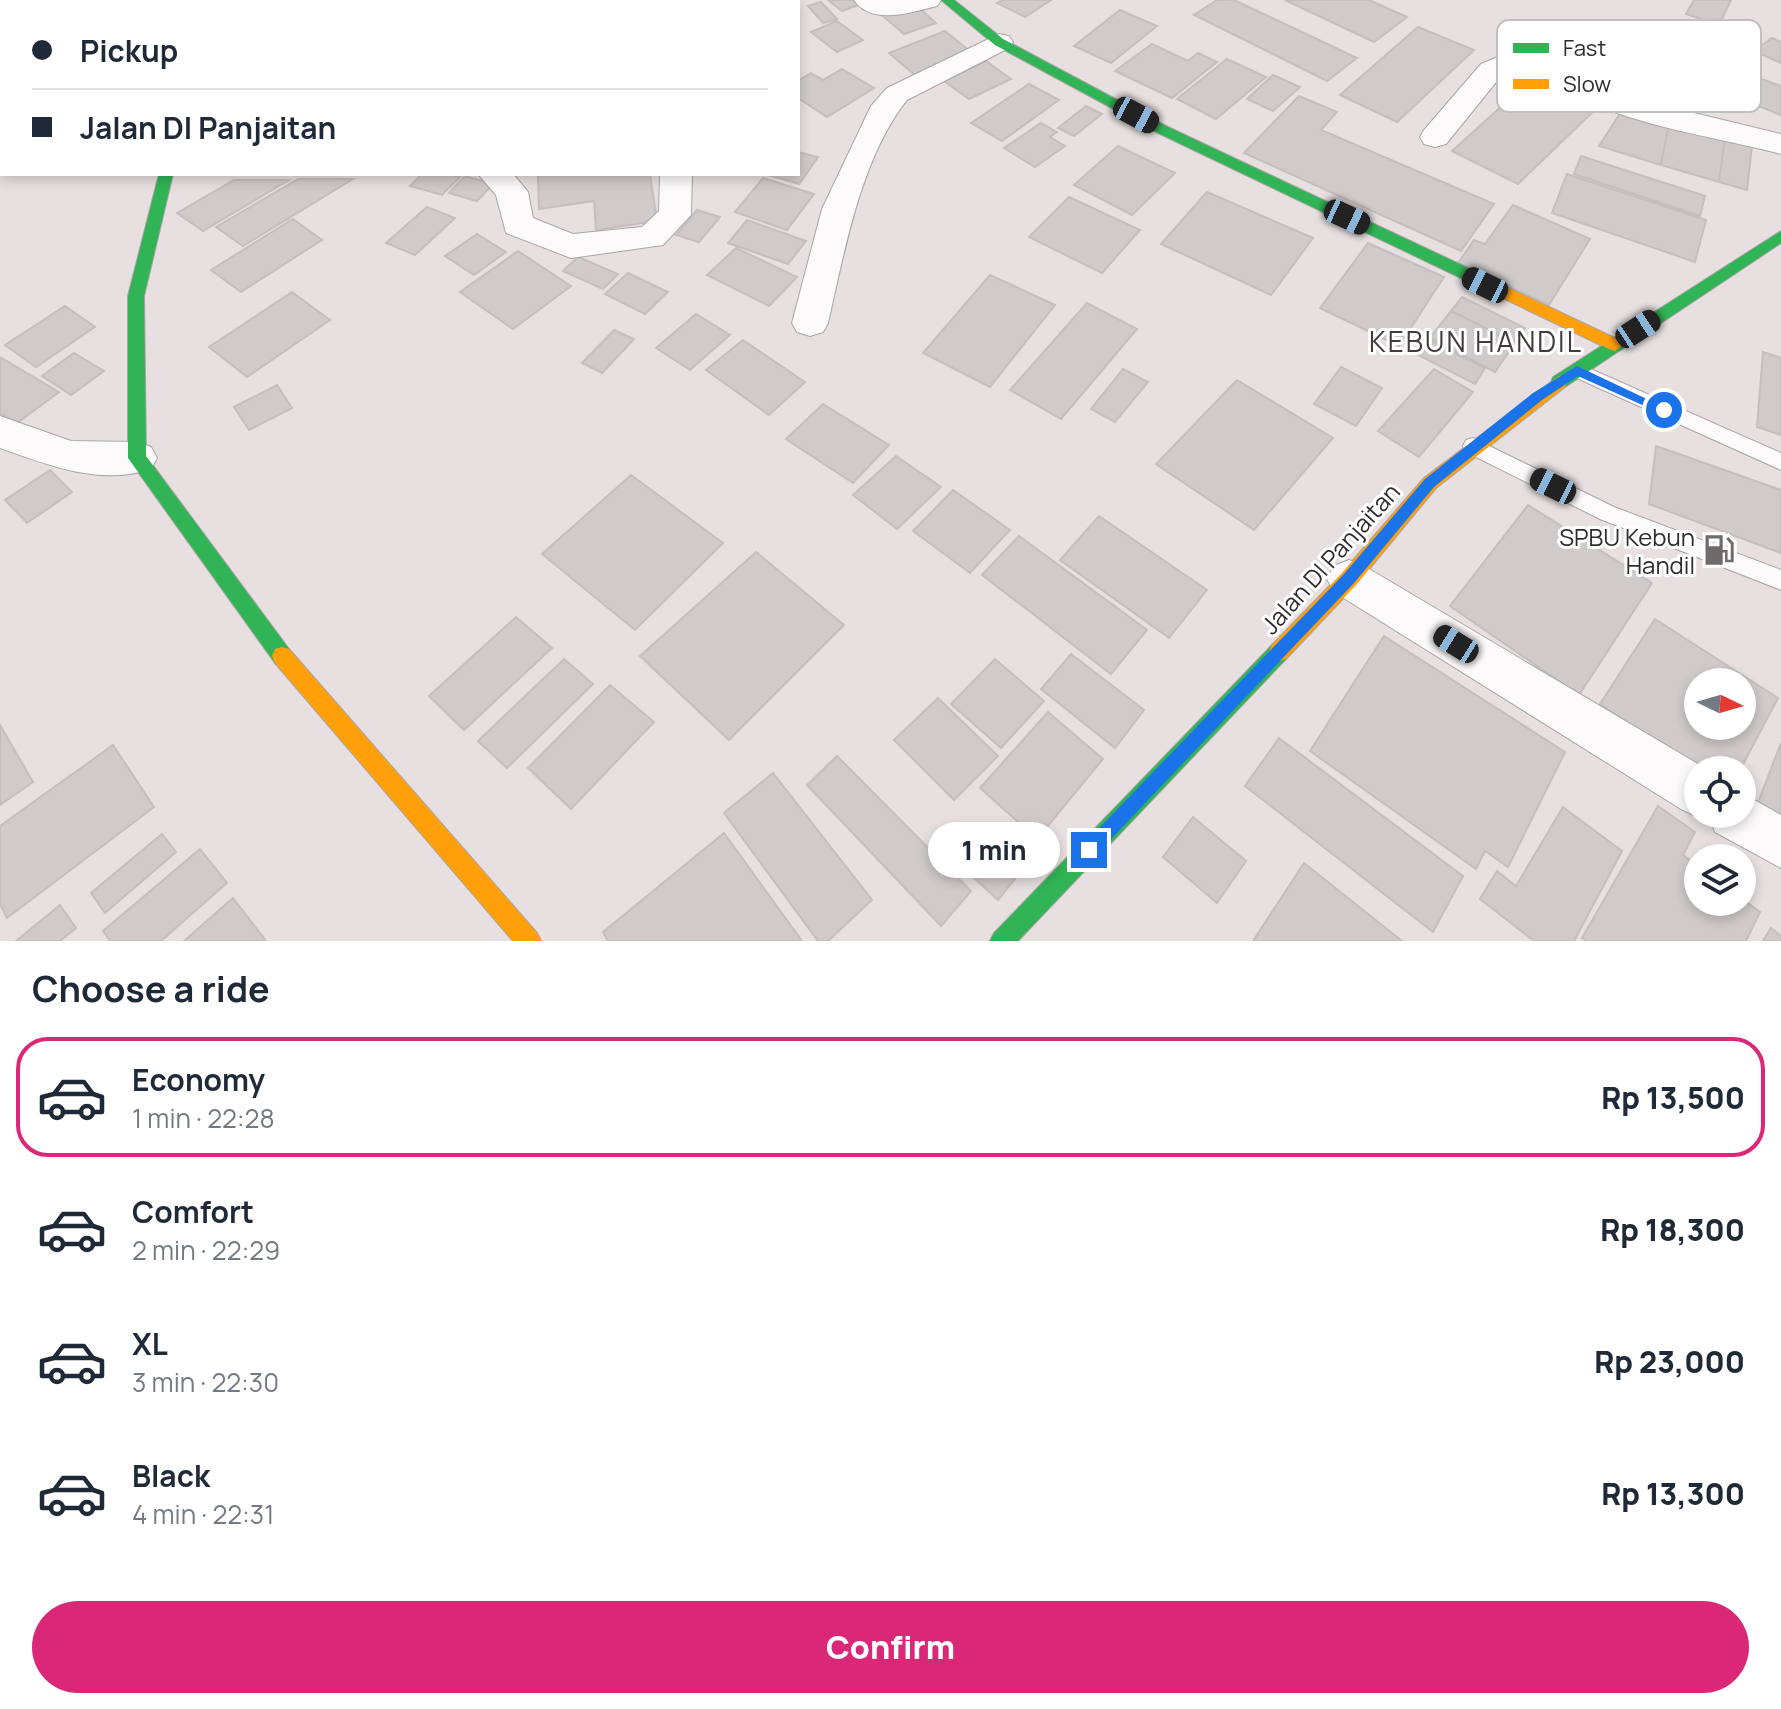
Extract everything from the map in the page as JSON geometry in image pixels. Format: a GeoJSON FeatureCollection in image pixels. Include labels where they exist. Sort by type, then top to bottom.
{"type":"FeatureCollection","features":[{"type":"Feature","properties":{"kind":"street"},"geometry":{"type":"LineString","coordinates":[[867,0],[886,8],[928,0]]}},
{"type":"Feature","properties":{"kind":"street"},"geometry":{"type":"LineString","coordinates":[[947,0],[999,42],[1163,130],[1615,345]]}},
{"type":"Feature","properties":{"kind":"street"},"geometry":{"type":"LineString","coordinates":[[810,323],[838,209],[882,112],[897,94],[999,42]]}},
{"type":"Feature","properties":{"kind":"street"},"geometry":{"type":"LineString","coordinates":[[1435,137],[1491,70],[1497,67]]}},
{"type":"Feature","properties":{"kind":"street"},"geometry":{"type":"LineString","coordinates":[[1651,112],[1781,144]]}},
{"type":"Feature","properties":{"kind":"street"},"geometry":{"type":"LineString","coordinates":[[166,176],[136,296],[137,458],[285,660],[529,941]]}},
{"type":"Feature","properties":{"kind":"street"},"geometry":{"type":"LineString","coordinates":[[496,176],[512,192],[518,225],[571,246],[651,237],[675,215],[676,176]]}},
{"type":"Feature","properties":{"kind":"street","name":"Jalan DI Panjaitan"},"geometry":{"type":"LineString","coordinates":[[1002,941],[1349,579],[1430,483],[1473,446],[1577,370],[1781,236]]}},
{"type":"Feature","properties":{"kind":"street"},"geometry":{"type":"LineString","coordinates":[[0,432],[70,457],[137,458]]}},
{"type":"Feature","properties":{"kind":"street"},"geometry":{"type":"LineString","coordinates":[[1349,579],[1684,783]]}},
{"type":"Feature","properties":{"kind":"street"},"geometry":{"type":"LineString","coordinates":[[1756,828],[1781,843]]}},
{"type":"Feature","properties":{"kind":"lane"},"geometry":{"type":"LineString","coordinates":[[1577,370],[1781,462]]}},
{"type":"Feature","properties":{"kind":"lane"},"geometry":{"type":"LineString","coordinates":[[1473,446],[1607,513],[1781,580]]}},
{"type":"Feature","properties":{"kind":"building"},"geometry":{"type":"Polygon","coordinates":[[[828,0],[860,0],[863,3],[842,11],[828,0]]]}},
{"type":"Feature","properties":{"kind":"building"},"geometry":{"type":"Polygon","coordinates":[[[1003,0],[1051,0],[1025,17],[997,3],[1003,0]]]}},
{"type":"Feature","properties":{"kind":"building"},"geometry":{"type":"Polygon","coordinates":[[[1217,0],[1234,0],[1357,58],[1327,81],[1194,15],[1217,0]]]}},
{"type":"Feature","properties":{"kind":"building"},"geometry":{"type":"Polygon","coordinates":[[[1285,0],[1369,0],[1407,17],[1374,42],[1285,0]]]}},
{"type":"Feature","properties":{"kind":"building"},"geometry":{"type":"Polygon","coordinates":[[[1694,0],[1731,0],[1721,20],[1704,20],[1686,14],[1694,0]]]}},
{"type":"Feature","properties":{"kind":"building"},"geometry":{"type":"Polygon","coordinates":[[[821,2],[837,19],[823,23],[808,6],[821,2]]]}},
{"type":"Feature","properties":{"kind":"building"},"geometry":{"type":"Polygon","coordinates":[[[915,4],[936,23],[904,34],[883,16],[915,4]]]}},
{"type":"Feature","properties":{"kind":"building"},"geometry":{"type":"Polygon","coordinates":[[[1120,10],[1157,26],[1111,63],[1074,46],[1120,10]]]}},
{"type":"Feature","properties":{"kind":"building"},"geometry":{"type":"Polygon","coordinates":[[[837,21],[863,40],[837,52],[811,32],[837,21]]]}},
{"type":"Feature","properties":{"kind":"building"},"geometry":{"type":"Polygon","coordinates":[[[1418,27],[1474,50],[1397,122],[1340,95],[1418,27]]]}},
{"type":"Feature","properties":{"kind":"building"},"geometry":{"type":"Polygon","coordinates":[[[945,31],[972,53],[916,76],[889,53],[945,31]]]}},
{"type":"Feature","properties":{"kind":"building"},"geometry":{"type":"Polygon","coordinates":[[[1772,38],[1781,42],[1781,63],[1761,54],[1761,46],[1772,38]]]}},
{"type":"Feature","properties":{"kind":"building"},"geometry":{"type":"Polygon","coordinates":[[[1152,44],[1188,61],[1198,53],[1217,62],[1172,98],[1115,71],[1152,44]]]}},
{"type":"Feature","properties":{"kind":"building"},"geometry":{"type":"Polygon","coordinates":[[[1227,59],[1266,77],[1216,119],[1177,99],[1227,59]]]}},
{"type":"Feature","properties":{"kind":"building"},"geometry":{"type":"Polygon","coordinates":[[[986,61],[1011,79],[969,99],[944,81],[986,61]]]}},
{"type":"Feature","properties":{"kind":"building"},"geometry":{"type":"Polygon","coordinates":[[[842,69],[874,88],[827,117],[800,99],[800,80],[811,73],[823,80],[842,69]]]}},
{"type":"Feature","properties":{"kind":"building"},"geometry":{"type":"Polygon","coordinates":[[[1273,75],[1300,87],[1273,111],[1247,99],[1273,75]]]}},
{"type":"Feature","properties":{"kind":"building"},"geometry":{"type":"Polygon","coordinates":[[[1761,79],[1781,86],[1781,115],[1761,107],[1761,79]]]}},
{"type":"Feature","properties":{"kind":"building"},"geometry":{"type":"Polygon","coordinates":[[[1029,84],[1059,100],[1002,141],[971,123],[1029,84]]]}},
{"type":"Feature","properties":{"kind":"building"},"geometry":{"type":"Polygon","coordinates":[[[1299,96],[1337,112],[1321,130],[1494,204],[1461,251],[1244,153],[1299,96]]]}},
{"type":"Feature","properties":{"kind":"building"},"geometry":{"type":"Polygon","coordinates":[[[1086,106],[1102,114],[1074,136],[1058,128],[1086,106]]]}},
{"type":"Feature","properties":{"kind":"building"},"geometry":{"type":"Polygon","coordinates":[[[1497,110],[1593,112],[1518,184],[1452,151],[1497,110]]]}},
{"type":"Feature","properties":{"kind":"building"},"geometry":{"type":"Polygon","coordinates":[[[1619,115],[1669,123],[1661,165],[1599,146],[1619,115]]]}},
{"type":"Feature","properties":{"kind":"building"},"geometry":{"type":"Polygon","coordinates":[[[1041,123],[1057,132],[1050,137],[1065,146],[1035,167],[1004,148],[1041,123]]]}},
{"type":"Feature","properties":{"kind":"building"},"geometry":{"type":"Polygon","coordinates":[[[1669,123],[1725,138],[1719,182],[1661,165],[1669,123]]]}},
{"type":"Feature","properties":{"kind":"building"},"geometry":{"type":"Polygon","coordinates":[[[1725,138],[1752,146],[1747,190],[1719,182],[1725,138]]]}},
{"type":"Feature","properties":{"kind":"building"},"geometry":{"type":"Polygon","coordinates":[[[1118,146],[1175,173],[1132,215],[1074,185],[1118,146]]]}},
{"type":"Feature","properties":{"kind":"building"},"geometry":{"type":"Polygon","coordinates":[[[800,152],[818,157],[799,184],[772,176],[800,176],[800,152]]]}},
{"type":"Feature","properties":{"kind":"building"},"geometry":{"type":"Polygon","coordinates":[[[1581,156],[1705,196],[1700,216],[1574,174],[1581,156]]]}},
{"type":"Feature","properties":{"kind":"building"},"geometry":{"type":"Polygon","coordinates":[[[1567,174],[1706,220],[1695,262],[1552,213],[1567,174]]]}},
{"type":"Feature","properties":{"kind":"building"},"geometry":{"type":"Polygon","coordinates":[[[420,176],[460,177],[442,195],[410,186],[420,176]]]}},
{"type":"Feature","properties":{"kind":"building"},"geometry":{"type":"Polygon","coordinates":[[[465,176],[493,184],[477,201],[449,193],[465,176]]]}},
{"type":"Feature","properties":{"kind":"building"},"geometry":{"type":"Polygon","coordinates":[[[538,176],[650,176],[657,221],[596,230],[594,201],[539,209],[538,176]]]}},
{"type":"Feature","properties":{"kind":"building"},"geometry":{"type":"Polygon","coordinates":[[[763,178],[814,194],[787,230],[735,212],[763,178]]]}},
{"type":"Feature","properties":{"kind":"building"},"geometry":{"type":"Polygon","coordinates":[[[298,179],[353,179],[243,246],[216,227],[298,179]]]}},
{"type":"Feature","properties":{"kind":"building"},"geometry":{"type":"Polygon","coordinates":[[[234,180],[289,180],[203,231],[177,213],[234,180]]]}},
{"type":"Feature","properties":{"kind":"building"},"geometry":{"type":"Polygon","coordinates":[[[1207,192],[1313,238],[1271,295],[1161,244],[1207,192]]]}},
{"type":"Feature","properties":{"kind":"building"},"geometry":{"type":"Polygon","coordinates":[[[1069,197],[1140,230],[1102,273],[1029,237],[1069,197]]]}},
{"type":"Feature","properties":{"kind":"building"},"geometry":{"type":"Polygon","coordinates":[[[1513,205],[1590,239],[1549,305],[1458,263],[1474,240],[1485,244],[1513,205]]]}},
{"type":"Feature","properties":{"kind":"building"},"geometry":{"type":"Polygon","coordinates":[[[427,207],[455,218],[415,255],[386,243],[427,207]]]}},
{"type":"Feature","properties":{"kind":"building"},"geometry":{"type":"Polygon","coordinates":[[[697,210],[720,217],[699,242],[676,235],[697,210]]]}},
{"type":"Feature","properties":{"kind":"building"},"geometry":{"type":"Polygon","coordinates":[[[293,219],[322,240],[241,292],[211,270],[293,219]]]}},
{"type":"Feature","properties":{"kind":"building"},"geometry":{"type":"Polygon","coordinates":[[[747,220],[806,241],[788,264],[728,243],[747,220]]]}},
{"type":"Feature","properties":{"kind":"building"},"geometry":{"type":"Polygon","coordinates":[[[477,234],[506,252],[474,275],[445,256],[477,234]]]}},
{"type":"Feature","properties":{"kind":"building"},"geometry":{"type":"Polygon","coordinates":[[[1368,243],[1444,277],[1399,346],[1320,308],[1368,243]]]}},
{"type":"Feature","properties":{"kind":"building"},"geometry":{"type":"Polygon","coordinates":[[[736,248],[797,277],[769,306],[707,275],[736,248]]]}},
{"type":"Feature","properties":{"kind":"building"},"geometry":{"type":"Polygon","coordinates":[[[518,251],[571,286],[513,329],[460,292],[518,251]]]}},
{"type":"Feature","properties":{"kind":"building"},"geometry":{"type":"Polygon","coordinates":[[[578,257],[618,274],[603,289],[563,271],[578,257]]]}},
{"type":"Feature","properties":{"kind":"building"},"geometry":{"type":"Polygon","coordinates":[[[628,273],[668,292],[645,314],[605,294],[628,273]]]}},
{"type":"Feature","properties":{"kind":"building"},"geometry":{"type":"Polygon","coordinates":[[[990,275],[1055,305],[990,387],[923,353],[990,275]]]}},
{"type":"Feature","properties":{"kind":"building"},"geometry":{"type":"Polygon","coordinates":[[[292,292],[330,320],[247,377],[209,347],[292,292]]]}},
{"type":"Feature","properties":{"kind":"building"},"geometry":{"type":"Polygon","coordinates":[[[1462,297],[1525,328],[1515,343],[1451,311],[1462,297]]]}},
{"type":"Feature","properties":{"kind":"building"},"geometry":{"type":"Polygon","coordinates":[[[1087,303],[1137,329],[1061,419],[1010,390],[1087,303]]]}},
{"type":"Feature","properties":{"kind":"building"},"geometry":{"type":"Polygon","coordinates":[[[65,306],[95,327],[36,367],[5,345],[65,306]]]}},
{"type":"Feature","properties":{"kind":"building"},"geometry":{"type":"Polygon","coordinates":[[[1451,311],[1515,343],[1495,372],[1430,338],[1451,311]]]}},
{"type":"Feature","properties":{"kind":"building"},"geometry":{"type":"Polygon","coordinates":[[[696,314],[730,335],[690,370],[656,348],[696,314]]]}},
{"type":"Feature","properties":{"kind":"building"},"geometry":{"type":"Polygon","coordinates":[[[614,330],[634,339],[602,373],[582,363],[614,330]]]}},
{"type":"Feature","properties":{"kind":"building"},"geometry":{"type":"Polygon","coordinates":[[[1425,338],[1485,368],[1475,384],[1414,353],[1425,338]]]}},
{"type":"Feature","properties":{"kind":"building"},"geometry":{"type":"Polygon","coordinates":[[[743,340],[805,382],[769,415],[706,370],[743,340]]]}},
{"type":"Feature","properties":{"kind":"building"},"geometry":{"type":"Polygon","coordinates":[[[1763,352],[1781,358],[1781,435],[1757,427],[1763,352]]]}},
{"type":"Feature","properties":{"kind":"building"},"geometry":{"type":"Polygon","coordinates":[[[74,353],[104,371],[71,395],[42,376],[74,353]]]}},
{"type":"Feature","properties":{"kind":"building"},"geometry":{"type":"Polygon","coordinates":[[[0,357],[59,392],[17,423],[0,413],[0,357]]]}},
{"type":"Feature","properties":{"kind":"building"},"geometry":{"type":"Polygon","coordinates":[[[1341,367],[1382,388],[1356,426],[1314,404],[1341,367]]]}},
{"type":"Feature","properties":{"kind":"building"},"geometry":{"type":"Polygon","coordinates":[[[1123,369],[1148,382],[1115,422],[1091,409],[1123,369]]]}},
{"type":"Feature","properties":{"kind":"building"},"geometry":{"type":"Polygon","coordinates":[[[1434,369],[1473,392],[1419,457],[1378,431],[1434,369]]]}},
{"type":"Feature","properties":{"kind":"building"},"geometry":{"type":"Polygon","coordinates":[[[1237,380],[1333,438],[1254,530],[1156,464],[1237,380]]]}},
{"type":"Feature","properties":{"kind":"building"},"geometry":{"type":"Polygon","coordinates":[[[277,385],[292,408],[249,430],[234,407],[277,385]]]}},
{"type":"Feature","properties":{"kind":"building"},"geometry":{"type":"Polygon","coordinates":[[[823,404],[889,445],[853,483],[786,439],[823,404]]]}},
{"type":"Feature","properties":{"kind":"building"},"geometry":{"type":"Polygon","coordinates":[[[1656,446],[1781,490],[1781,553],[1649,504],[1656,446]]]}},
{"type":"Feature","properties":{"kind":"building"},"geometry":{"type":"Polygon","coordinates":[[[896,456],[941,487],[897,529],[853,495],[896,456]]]}},
{"type":"Feature","properties":{"kind":"building"},"geometry":{"type":"Polygon","coordinates":[[[50,470],[72,492],[27,523],[5,500],[50,470]]]}},
{"type":"Feature","properties":{"kind":"building"},"geometry":{"type":"Polygon","coordinates":[[[631,475],[723,543],[635,630],[542,554],[631,475]]]}},
{"type":"Feature","properties":{"kind":"building"},"geometry":{"type":"Polygon","coordinates":[[[953,490],[1010,530],[970,573],[913,531],[953,490]]]}},
{"type":"Feature","properties":{"kind":"building"},"geometry":{"type":"Polygon","coordinates":[[[1528,505],[1652,583],[1579,695],[1450,606],[1528,505]]]}},
{"type":"Feature","properties":{"kind":"building"},"geometry":{"type":"Polygon","coordinates":[[[1099,516],[1207,590],[1169,638],[1060,560],[1099,516]]]}},
{"type":"Feature","properties":{"kind":"building"},"geometry":{"type":"Polygon","coordinates":[[[1019,536],[1147,630],[1111,674],[982,575],[1019,536]]]}},
{"type":"Feature","properties":{"kind":"building"},"geometry":{"type":"Polygon","coordinates":[[[756,552],[844,625],[729,740],[640,656],[756,552]]]}},
{"type":"Feature","properties":{"kind":"building"},"geometry":{"type":"Polygon","coordinates":[[[516,617],[552,648],[464,730],[429,696],[516,617]]]}},
{"type":"Feature","properties":{"kind":"building"},"geometry":{"type":"Polygon","coordinates":[[[1655,619],[1731,668],[1684,668],[1684,740],[1756,740],[1747,756],[1684,756],[1684,762],[1600,704],[1655,619]]]}},
{"type":"Feature","properties":{"kind":"building"},"geometry":{"type":"Polygon","coordinates":[[[1384,636],[1565,752],[1508,867],[1485,851],[1476,869],[1310,751],[1384,636]]]}},
{"type":"Feature","properties":{"kind":"building"},"geometry":{"type":"Polygon","coordinates":[[[1071,654],[1144,710],[1115,748],[1041,689],[1071,654]]]}},
{"type":"Feature","properties":{"kind":"building"},"geometry":{"type":"Polygon","coordinates":[[[564,659],[593,684],[507,768],[478,741],[564,659]]]}},
{"type":"Feature","properties":{"kind":"building"},"geometry":{"type":"Polygon","coordinates":[[[995,659],[1044,701],[1001,748],[951,704],[995,659]]]}},
{"type":"Feature","properties":{"kind":"building"},"geometry":{"type":"Polygon","coordinates":[[[1756,684],[1778,698],[1756,740],[1756,684]]]}},
{"type":"Feature","properties":{"kind":"building"},"geometry":{"type":"Polygon","coordinates":[[[610,685],[654,722],[571,809],[528,768],[610,685]]]}},
{"type":"Feature","properties":{"kind":"building"},"geometry":{"type":"Polygon","coordinates":[[[938,698],[998,756],[954,800],[894,740],[938,698]]]}},
{"type":"Feature","properties":{"kind":"building"},"geometry":{"type":"Polygon","coordinates":[[[1048,712],[1103,759],[1037,839],[980,788],[1048,712]]]}},
{"type":"Feature","properties":{"kind":"building"},"geometry":{"type":"Polygon","coordinates":[[[0,725],[33,782],[0,805],[0,725]]]}},
{"type":"Feature","properties":{"kind":"building"},"geometry":{"type":"Polygon","coordinates":[[[1279,738],[1463,876],[1433,932],[1245,786],[1279,738]]]}},
{"type":"Feature","properties":{"kind":"building"},"geometry":{"type":"Polygon","coordinates":[[[1781,743],[1781,820],[1757,805],[1781,743]]]}},
{"type":"Feature","properties":{"kind":"building"},"geometry":{"type":"Polygon","coordinates":[[[113,745],[154,807],[7,918],[0,904],[0,826],[113,745]]]}},
{"type":"Feature","properties":{"kind":"building"},"geometry":{"type":"Polygon","coordinates":[[[837,756],[971,891],[941,926],[807,785],[837,756]]]}},
{"type":"Feature","properties":{"kind":"building"},"geometry":{"type":"Polygon","coordinates":[[[773,773],[872,900],[828,941],[818,941],[724,813],[773,773]]]}},
{"type":"Feature","properties":{"kind":"building"},"geometry":{"type":"Polygon","coordinates":[[[1658,806],[1684,824],[1684,828],[1695,832],[1689,844],[1684,844],[1684,916],[1756,916],[1756,909],[1760,912],[1746,941],[1586,941],[1582,938],[1658,806]]]}},
{"type":"Feature","properties":{"kind":"building"},"geometry":{"type":"Polygon","coordinates":[[[1563,807],[1622,851],[1574,941],[1534,941],[1480,899],[1497,871],[1516,886],[1563,807]]]}},
{"type":"Feature","properties":{"kind":"building"},"geometry":{"type":"Polygon","coordinates":[[[1193,817],[1246,861],[1217,903],[1163,857],[1193,817]]]}},
{"type":"Feature","properties":{"kind":"building"},"geometry":{"type":"Polygon","coordinates":[[[965,827],[1018,875],[998,900],[945,851],[965,827]]]}},
{"type":"Feature","properties":{"kind":"building"},"geometry":{"type":"Polygon","coordinates":[[[724,833],[802,941],[608,941],[603,932],[724,833]]]}},
{"type":"Feature","properties":{"kind":"building"},"geometry":{"type":"Polygon","coordinates":[[[162,834],[176,852],[105,913],[91,893],[162,834]]]}},
{"type":"Feature","properties":{"kind":"building"},"geometry":{"type":"Polygon","coordinates":[[[200,849],[227,883],[161,941],[110,941],[103,931],[200,849]]]}},
{"type":"Feature","properties":{"kind":"building"},"geometry":{"type":"Polygon","coordinates":[[[1304,863],[1402,941],[1253,941],[1304,863]]]}},
{"type":"Feature","properties":{"kind":"building"},"geometry":{"type":"Polygon","coordinates":[[[233,898],[266,941],[184,941],[233,898]]]}},
{"type":"Feature","properties":{"kind":"building"},"geometry":{"type":"Polygon","coordinates":[[[60,905],[76,928],[60,941],[16,941],[60,905]]]}},
{"type":"Feature","properties":{"kind":"building"},"geometry":{"type":"Polygon","coordinates":[[[1771,928],[1781,936],[1781,941],[1763,941],[1771,928]]]}},
{"type":"Feature","properties":{"kind":"traffic: fast"},"geometry":{"type":"LineString","coordinates":[[947,0],[999,42],[1163,130],[1496,288]]}},
{"type":"Feature","properties":{"kind":"traffic: fast"},"geometry":{"type":"LineString","coordinates":[[166,176],[136,296],[137,458],[282,656]]}},
{"type":"Feature","properties":{"kind":"traffic: fast"},"geometry":{"type":"LineString","coordinates":[[1559,382],[1781,236]]}},
{"type":"Feature","properties":{"kind":"traffic: fast"},"geometry":{"type":"LineString","coordinates":[[1002,941],[1279,652]]}},
{"type":"Feature","properties":{"kind":"traffic: slow"},"geometry":{"type":"LineString","coordinates":[[1496,288],[1615,345]]}},
{"type":"Feature","properties":{"kind":"traffic: slow"},"geometry":{"type":"LineString","coordinates":[[1279,652],[1349,579],[1430,483],[1559,382]]}},
{"type":"Feature","properties":{"kind":"traffic: slow"},"geometry":{"type":"LineString","coordinates":[[282,656],[529,941]]}},
{"type":"Feature","properties":{"kind":"place","name":"SPBU Kebun Handil"},"geometry":{"type":"Point","coordinates":[1719,550]}},
{"type":"Feature","properties":{"kind":"district","name":"KEBUN HANDIL"},"geometry":{"type":"Point","coordinates":[1476,341]}},
{"type":"Feature","properties":{"kind":"route"},"geometry":{"type":"LineString","coordinates":[[1089,850],[1349,579],[1430,483],[1537,396],[1577,370],[1664,410]]}}]}
